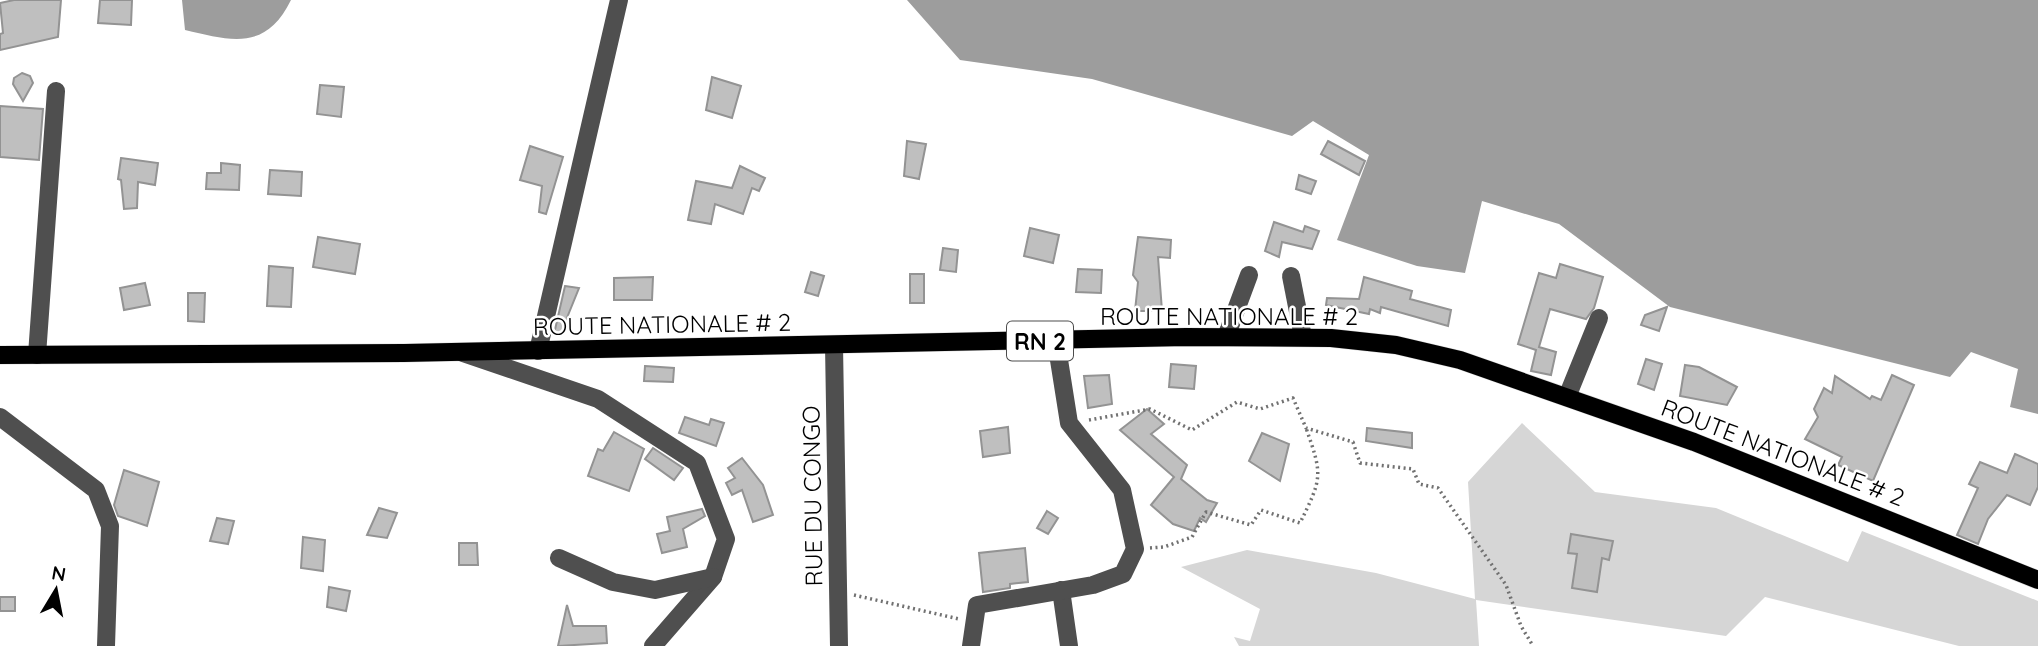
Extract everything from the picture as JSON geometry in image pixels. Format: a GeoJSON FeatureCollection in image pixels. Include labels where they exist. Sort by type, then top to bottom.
{"type":"FeatureCollection","features":[{"type":"Feature","properties":{"kind":"main road","name":"ROUTE NATIONALE # 2"},"geometry":{"type":"LineString","coordinates":[[0,355],[538,351],[1226,337],[1303,338],[1396,345],[1460,360],[1694,442],[2038,580]]}},
{"type":"Feature","properties":{"kind":"street"},"geometry":{"type":"LineString","coordinates":[[538,351],[619,0]]}},
{"type":"Feature","properties":{"kind":"street"},"geometry":{"type":"LineString","coordinates":[[37,355],[56,91]]}},
{"type":"Feature","properties":{"kind":"street"},"geometry":{"type":"LineString","coordinates":[[1226,337],[1249,275]]}},
{"type":"Feature","properties":{"kind":"street"},"geometry":{"type":"LineString","coordinates":[[1291,276],[1303,338]]}},
{"type":"Feature","properties":{"kind":"street"},"geometry":{"type":"LineString","coordinates":[[1567,397],[1599,318]]}},
{"type":"Feature","properties":{"kind":"street"},"geometry":{"type":"LineString","coordinates":[[971,646],[977,605],[1061,590],[1123,575],[1135,550],[1122,489],[1069,423],[1056,341]]}},
{"type":"Feature","properties":{"kind":"street","name":"RUE DU CONGO"},"geometry":{"type":"LineString","coordinates":[[834,345],[839,646]]}},
{"type":"Feature","properties":{"kind":"street"},"geometry":{"type":"LineString","coordinates":[[460,352],[598,399],[697,463],[726,539],[713,577],[653,646]]}},
{"type":"Feature","properties":{"kind":"street"},"geometry":{"type":"LineString","coordinates":[[0,417],[96,490],[110,526],[106,646]]}},
{"type":"Feature","properties":{"kind":"street"},"geometry":{"type":"LineString","coordinates":[[559,558],[613,582],[655,590],[713,577]]}},
{"type":"Feature","properties":{"kind":"street"},"geometry":{"type":"LineString","coordinates":[[1061,590],[1069,646]]}},
{"type":"Feature","properties":{"kind":"path"},"geometry":{"type":"LineString","coordinates":[[1069,423],[1150,409],[1192,430],[1237,402],[1260,409],[1293,398],[1319,464],[1319,484],[1300,523],[1261,509],[1251,525],[1206,512],[1192,537],[1164,547],[1135,550]]}},
{"type":"Feature","properties":{"kind":"path"},"geometry":{"type":"LineString","coordinates":[[1306,428],[1353,442],[1360,463],[1413,469],[1419,484],[1438,488],[1506,585],[1521,626],[1533,645]]}},
{"type":"Feature","properties":{"kind":"path"},"geometry":{"type":"LineString","coordinates":[[838,592],[973,622]]}},
{"type":"Feature","properties":{"kind":"shaded area"},"geometry":{"type":"Polygon","coordinates":[[[182,0],[291,0],[270,28],[259,35],[233,39],[185,30],[182,0]]]}},
{"type":"Feature","properties":{"kind":"shaded area"},"geometry":{"type":"Polygon","coordinates":[[[907,0],[2038,0],[2038,414],[2010,407],[2018,369],[1971,352],[1950,377],[1670,307],[1559,224],[1482,201],[1465,273],[1417,266],[1337,240],[1369,155],[1313,121],[1292,136],[1092,79],[960,60],[907,0]]]}},
{"type":"Feature","properties":{"kind":"shaded area"},"geometry":{"type":"Polygon","coordinates":[[[1522,423],[1595,492],[1716,508],[1848,562],[1862,531],[2038,601],[2038,646],[1959,646],[1765,597],[1726,636],[1476,600],[1479,646],[1239,646],[1234,637],[1250,641],[1260,609],[1181,567],[1247,550],[1376,573],[1475,599],[1468,482],[1522,423]]]}},
{"type":"Feature","properties":{"kind":"building"},"geometry":{"type":"Polygon","coordinates":[[[14,0],[61,0],[58,37],[0,50],[0,34],[3,33],[0,3],[14,0]]]}},
{"type":"Feature","properties":{"kind":"building"},"geometry":{"type":"Polygon","coordinates":[[[100,0],[132,0],[131,25],[98,23],[100,0]]]}},
{"type":"Feature","properties":{"kind":"building"},"geometry":{"type":"Polygon","coordinates":[[[22,73],[30,76],[33,83],[23,101],[13,84],[14,78],[22,73]]]}},
{"type":"Feature","properties":{"kind":"building"},"geometry":{"type":"Polygon","coordinates":[[[712,77],[741,86],[732,118],[706,110],[712,77]]]}},
{"type":"Feature","properties":{"kind":"building"},"geometry":{"type":"Polygon","coordinates":[[[320,85],[344,87],[341,117],[317,114],[320,85]]]}},
{"type":"Feature","properties":{"kind":"building"},"geometry":{"type":"Polygon","coordinates":[[[0,106],[43,109],[39,160],[0,157],[0,106]]]}},
{"type":"Feature","properties":{"kind":"building"},"geometry":{"type":"Polygon","coordinates":[[[907,141],[926,144],[919,179],[904,176],[907,141]]]}},
{"type":"Feature","properties":{"kind":"building"},"geometry":{"type":"Polygon","coordinates":[[[1328,141],[1365,161],[1359,175],[1321,154],[1328,141]]]}},
{"type":"Feature","properties":{"kind":"building"},"geometry":{"type":"Polygon","coordinates":[[[530,146],[563,157],[546,214],[539,212],[542,186],[520,180],[530,146]]]}},
{"type":"Feature","properties":{"kind":"building"},"geometry":{"type":"Polygon","coordinates":[[[121,158],[158,163],[155,185],[138,182],[137,208],[124,209],[121,180],[118,179],[121,158]]]}},
{"type":"Feature","properties":{"kind":"building"},"geometry":{"type":"Polygon","coordinates":[[[221,163],[240,165],[239,190],[206,189],[207,173],[221,173],[221,163]]]}},
{"type":"Feature","properties":{"kind":"building"},"geometry":{"type":"Polygon","coordinates":[[[740,166],[765,178],[759,191],[752,188],[743,214],[715,204],[711,224],[688,220],[696,181],[732,188],[740,166]]]}},
{"type":"Feature","properties":{"kind":"building"},"geometry":{"type":"Polygon","coordinates":[[[270,170],[302,172],[301,196],[268,194],[270,170]]]}},
{"type":"Feature","properties":{"kind":"building"},"geometry":{"type":"Polygon","coordinates":[[[1299,175],[1316,181],[1311,194],[1296,189],[1299,175]]]}},
{"type":"Feature","properties":{"kind":"building"},"geometry":{"type":"Polygon","coordinates":[[[1274,222],[1303,232],[1305,226],[1319,231],[1312,249],[1282,242],[1279,257],[1265,251],[1274,222]]]}},
{"type":"Feature","properties":{"kind":"building"},"geometry":{"type":"Polygon","coordinates":[[[1030,228],[1059,235],[1053,263],[1024,256],[1030,228]]]}},
{"type":"Feature","properties":{"kind":"building"},"geometry":{"type":"Polygon","coordinates":[[[318,237],[360,244],[355,274],[313,267],[318,237]]]}},
{"type":"Feature","properties":{"kind":"building"},"geometry":{"type":"Polygon","coordinates":[[[1138,237],[1171,240],[1170,258],[1158,257],[1162,311],[1135,311],[1138,282],[1133,275],[1138,237]]]}},
{"type":"Feature","properties":{"kind":"building"},"geometry":{"type":"Polygon","coordinates":[[[943,248],[958,250],[956,272],[940,270],[943,248]]]}},
{"type":"Feature","properties":{"kind":"building"},"geometry":{"type":"Polygon","coordinates":[[[1560,264],[1603,277],[1594,308],[1586,319],[1550,309],[1539,347],[1556,352],[1551,375],[1531,371],[1536,350],[1518,344],[1539,273],[1556,278],[1560,264]]]}},
{"type":"Feature","properties":{"kind":"building"},"geometry":{"type":"Polygon","coordinates":[[[269,266],[293,268],[291,307],[267,306],[269,266]]]}},
{"type":"Feature","properties":{"kind":"building"},"geometry":{"type":"Polygon","coordinates":[[[1078,269],[1102,270],[1101,293],[1076,292],[1078,269]]]}},
{"type":"Feature","properties":{"kind":"building"},"geometry":{"type":"Polygon","coordinates":[[[811,272],[824,276],[818,296],[805,292],[811,272]]]}},
{"type":"Feature","properties":{"kind":"building"},"geometry":{"type":"Polygon","coordinates":[[[910,274],[924,274],[924,303],[910,303],[910,274]]]}},
{"type":"Feature","properties":{"kind":"building"},"geometry":{"type":"Polygon","coordinates":[[[653,277],[652,300],[614,300],[614,278],[653,277]]]}},
{"type":"Feature","properties":{"kind":"building"},"geometry":{"type":"Polygon","coordinates":[[[1364,277],[1412,291],[1410,299],[1451,310],[1448,326],[1381,307],[1380,313],[1370,309],[1369,314],[1326,305],[1327,298],[1359,299],[1364,277]]]}},
{"type":"Feature","properties":{"kind":"building"},"geometry":{"type":"Polygon","coordinates":[[[145,283],[150,305],[124,310],[120,288],[145,283]]]}},
{"type":"Feature","properties":{"kind":"building"},"geometry":{"type":"Polygon","coordinates":[[[565,286],[579,288],[560,335],[554,334],[565,286]]]}},
{"type":"Feature","properties":{"kind":"building"},"geometry":{"type":"Polygon","coordinates":[[[188,293],[205,293],[204,322],[188,321],[188,293]]]}},
{"type":"Feature","properties":{"kind":"building"},"geometry":{"type":"Polygon","coordinates":[[[1667,307],[1659,331],[1641,325],[1645,315],[1667,307]]]}},
{"type":"Feature","properties":{"kind":"building"},"geometry":{"type":"Polygon","coordinates":[[[1646,359],[1662,364],[1654,390],[1638,384],[1646,359]]]}},
{"type":"Feature","properties":{"kind":"building"},"geometry":{"type":"Polygon","coordinates":[[[1171,364],[1196,366],[1194,389],[1169,387],[1171,364]]]}},
{"type":"Feature","properties":{"kind":"building"},"geometry":{"type":"Polygon","coordinates":[[[1685,365],[1699,367],[1737,387],[1727,405],[1680,396],[1685,365]]]}},
{"type":"Feature","properties":{"kind":"building"},"geometry":{"type":"Polygon","coordinates":[[[645,366],[674,368],[673,382],[644,381],[645,366]]]}},
{"type":"Feature","properties":{"kind":"building"},"geometry":{"type":"Polygon","coordinates":[[[1109,375],[1112,404],[1088,408],[1084,376],[1109,375]]]}},
{"type":"Feature","properties":{"kind":"building"},"geometry":{"type":"Polygon","coordinates":[[[1892,375],[1914,385],[1873,481],[1838,465],[1842,457],[1805,439],[1818,417],[1814,409],[1824,388],[1832,393],[1835,376],[1870,399],[1872,396],[1881,400],[1892,375]]]}},
{"type":"Feature","properties":{"kind":"building"},"geometry":{"type":"Polygon","coordinates":[[[1147,409],[1164,424],[1151,434],[1187,465],[1181,479],[1207,500],[1217,503],[1206,522],[1200,518],[1194,531],[1173,524],[1151,505],[1174,477],[1120,430],[1147,409]]]}},
{"type":"Feature","properties":{"kind":"building"},"geometry":{"type":"Polygon","coordinates":[[[685,417],[709,425],[711,419],[724,423],[716,446],[679,433],[685,417]]]}},
{"type":"Feature","properties":{"kind":"building"},"geometry":{"type":"Polygon","coordinates":[[[1008,427],[1010,453],[983,457],[980,431],[1008,427]]]}},
{"type":"Feature","properties":{"kind":"building"},"geometry":{"type":"Polygon","coordinates":[[[1367,428],[1412,433],[1412,448],[1366,441],[1367,428]]]}},
{"type":"Feature","properties":{"kind":"building"},"geometry":{"type":"Polygon","coordinates":[[[614,432],[644,449],[629,491],[588,476],[598,449],[603,451],[614,432]]]}},
{"type":"Feature","properties":{"kind":"building"},"geometry":{"type":"Polygon","coordinates":[[[1262,433],[1289,444],[1280,481],[1249,461],[1262,433]]]}},
{"type":"Feature","properties":{"kind":"building"},"geometry":{"type":"Polygon","coordinates":[[[653,448],[683,468],[674,480],[645,459],[653,448]]]}},
{"type":"Feature","properties":{"kind":"building"},"geometry":{"type":"Polygon","coordinates":[[[2015,454],[2038,464],[2038,487],[2030,505],[2007,495],[1988,519],[1978,544],[1957,535],[1978,488],[1969,484],[1980,462],[2007,473],[2015,454]]]}},
{"type":"Feature","properties":{"kind":"building"},"geometry":{"type":"Polygon","coordinates":[[[742,458],[763,485],[773,515],[753,522],[742,490],[732,495],[726,483],[735,478],[728,468],[742,458]]]}},
{"type":"Feature","properties":{"kind":"building"},"geometry":{"type":"Polygon","coordinates":[[[124,470],[159,482],[147,526],[118,516],[114,505],[124,470]]]}},
{"type":"Feature","properties":{"kind":"building"},"geometry":{"type":"Polygon","coordinates":[[[379,508],[397,513],[387,538],[367,535],[379,508]]]}},
{"type":"Feature","properties":{"kind":"building"},"geometry":{"type":"Polygon","coordinates":[[[702,509],[705,516],[683,529],[687,547],[662,553],[657,534],[670,531],[667,517],[702,509]]]}},
{"type":"Feature","properties":{"kind":"building"},"geometry":{"type":"Polygon","coordinates":[[[1047,511],[1058,518],[1048,534],[1037,528],[1047,511]]]}},
{"type":"Feature","properties":{"kind":"building"},"geometry":{"type":"Polygon","coordinates":[[[217,518],[234,521],[228,544],[210,541],[217,518]]]}},
{"type":"Feature","properties":{"kind":"building"},"geometry":{"type":"Polygon","coordinates":[[[1571,534],[1613,541],[1609,560],[1602,558],[1597,592],[1572,588],[1577,554],[1568,553],[1571,534]]]}},
{"type":"Feature","properties":{"kind":"building"},"geometry":{"type":"Polygon","coordinates":[[[303,537],[325,540],[323,571],[301,568],[303,537]]]}},
{"type":"Feature","properties":{"kind":"building"},"geometry":{"type":"Polygon","coordinates":[[[459,543],[477,543],[478,565],[459,565],[459,543]]]}},
{"type":"Feature","properties":{"kind":"building"},"geometry":{"type":"Polygon","coordinates":[[[1025,548],[1028,582],[983,592],[979,553],[1025,548]]]}},
{"type":"Feature","properties":{"kind":"building"},"geometry":{"type":"Polygon","coordinates":[[[329,587],[350,591],[346,611],[327,607],[329,587]]]}},
{"type":"Feature","properties":{"kind":"building"},"geometry":{"type":"Polygon","coordinates":[[[0,597],[15,597],[15,611],[0,611],[0,597]]]}},
{"type":"Feature","properties":{"kind":"building"},"geometry":{"type":"Polygon","coordinates":[[[567,605],[573,626],[606,626],[607,643],[558,646],[567,605]]]}}]}
